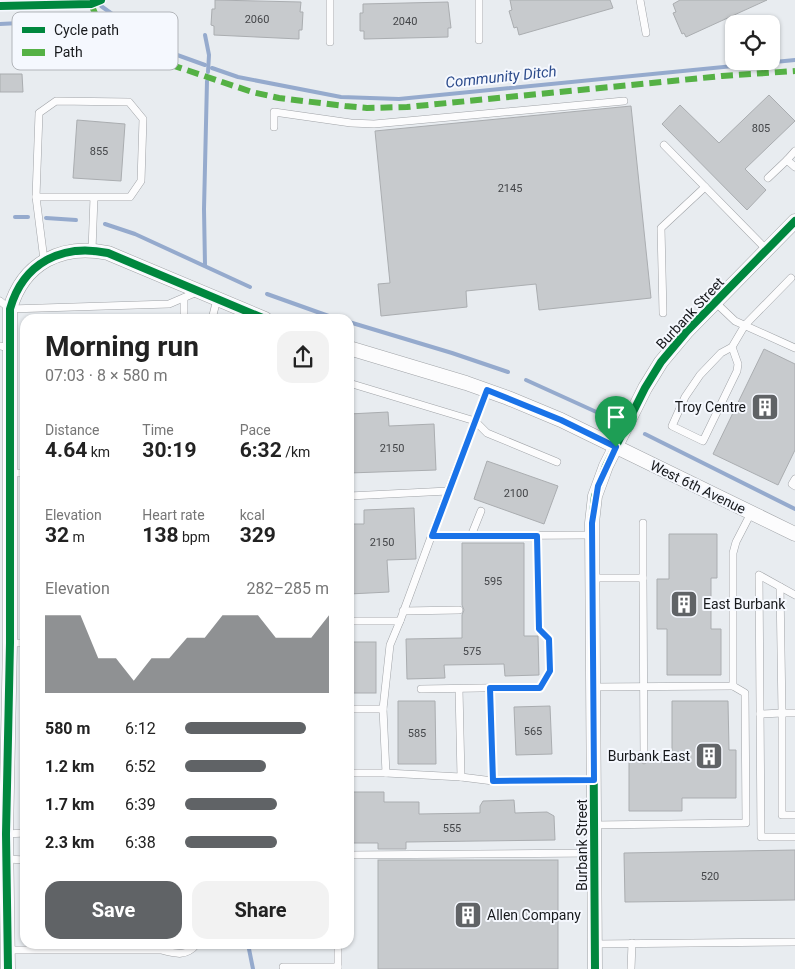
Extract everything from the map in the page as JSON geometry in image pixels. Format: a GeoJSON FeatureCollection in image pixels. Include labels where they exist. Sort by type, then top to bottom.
{"type":"FeatureCollection","features":[{"type":"Feature","properties":{"kind":"street","name":"Burbank Street"},"geometry":{"type":"LineString","coordinates":[[596,969],[592,523],[598,486],[645,388],[661,362],[715,302],[795,221]]}},
{"type":"Feature","properties":{"kind":"street"},"geometry":{"type":"LineString","coordinates":[[8,969],[6,834],[10,643],[5,563],[9,473],[9,397],[5,347],[5,305],[21,282],[44,260],[57,254],[92,250],[108,253],[253,314]]}},
{"type":"Feature","properties":{"kind":"street","name":"West 6th Avenue"},"geometry":{"type":"LineString","coordinates":[[354,350],[487,390],[561,420],[795,534]]}},
{"type":"Feature","properties":{"kind":"lane"},"geometry":{"type":"LineString","coordinates":[[330,0],[330,42]]}},
{"type":"Feature","properties":{"kind":"lane"},"geometry":{"type":"LineString","coordinates":[[479,0],[479,40]]}},
{"type":"Feature","properties":{"kind":"lane"},"geometry":{"type":"LineString","coordinates":[[640,0],[646,33]]}},
{"type":"Feature","properties":{"kind":"lane"},"geometry":{"type":"LineString","coordinates":[[36,197],[130,197],[141,182],[143,119],[129,102],[56,101],[39,113],[36,197],[44,260]]}},
{"type":"Feature","properties":{"kind":"lane"},"geometry":{"type":"LineString","coordinates":[[274,127],[274,112],[351,123],[374,124],[624,101]]}},
{"type":"Feature","properties":{"kind":"lane"},"geometry":{"type":"LineString","coordinates":[[664,145],[767,250]]}},
{"type":"Feature","properties":{"kind":"lane"},"geometry":{"type":"LineString","coordinates":[[768,178],[795,151]]}},
{"type":"Feature","properties":{"kind":"lane"},"geometry":{"type":"LineString","coordinates":[[787,160],[795,167]]}},
{"type":"Feature","properties":{"kind":"lane"},"geometry":{"type":"LineString","coordinates":[[663,313],[661,228],[705,187]]}},
{"type":"Feature","properties":{"kind":"lane"},"geometry":{"type":"LineString","coordinates":[[92,250],[94,197]]}},
{"type":"Feature","properties":{"kind":"lane"},"geometry":{"type":"LineString","coordinates":[[732,347],[738,364],[737,371],[703,441],[672,426],[686,397],[700,375],[721,353],[732,347],[745,325],[791,278]]}},
{"type":"Feature","properties":{"kind":"lane"},"geometry":{"type":"LineString","coordinates":[[5,305],[169,304],[199,292]]}},
{"type":"Feature","properties":{"kind":"lane"},"geometry":{"type":"LineString","coordinates":[[184,298],[184,314]]}},
{"type":"Feature","properties":{"kind":"lane"},"geometry":{"type":"LineString","coordinates":[[213,314],[216,299]]}},
{"type":"Feature","properties":{"kind":"lane"},"geometry":{"type":"LineString","coordinates":[[715,302],[734,320],[795,348]]}},
{"type":"Feature","properties":{"kind":"lane"},"geometry":{"type":"LineString","coordinates":[[354,385],[475,421],[487,433],[557,462]]}},
{"type":"Feature","properties":{"kind":"lane"},"geometry":{"type":"LineString","coordinates":[[386,773],[383,709],[390,645],[487,390]]}},
{"type":"Feature","properties":{"kind":"lane"},"geometry":{"type":"LineString","coordinates":[[9,473],[20,473]]}},
{"type":"Feature","properties":{"kind":"lane"},"geometry":{"type":"LineString","coordinates":[[795,479],[792,484],[795,486]]}},
{"type":"Feature","properties":{"kind":"lane"},"geometry":{"type":"LineString","coordinates":[[354,496],[448,491]]}},
{"type":"Feature","properties":{"kind":"lane"},"geometry":{"type":"LineString","coordinates":[[470,536],[481,511]]}},
{"type":"Feature","properties":{"kind":"lane"},"geometry":{"type":"LineString","coordinates":[[733,686],[733,553],[736,542],[751,513]]}},
{"type":"Feature","properties":{"kind":"lane"},"geometry":{"type":"LineString","coordinates":[[643,523],[644,759]]}},
{"type":"Feature","properties":{"kind":"lane"},"geometry":{"type":"LineString","coordinates":[[432,536],[592,535]]}},
{"type":"Feature","properties":{"kind":"lane"},"geometry":{"type":"LineString","coordinates":[[421,690],[540,688],[550,671],[549,639],[539,629],[537,536]]}},
{"type":"Feature","properties":{"kind":"lane"},"geometry":{"type":"LineString","coordinates":[[795,594],[759,575],[761,837],[795,837]]}},
{"type":"Feature","properties":{"kind":"lane"},"geometry":{"type":"LineString","coordinates":[[592,578],[643,578]]}},
{"type":"Feature","properties":{"kind":"lane"},"geometry":{"type":"LineString","coordinates":[[780,587],[782,815],[795,815]]}},
{"type":"Feature","properties":{"kind":"lane"},"geometry":{"type":"LineString","coordinates":[[403,611],[459,610]]}},
{"type":"Feature","properties":{"kind":"lane"},"geometry":{"type":"LineString","coordinates":[[354,621],[400,621]]}},
{"type":"Feature","properties":{"kind":"lane"},"geometry":{"type":"LineString","coordinates":[[10,643],[20,643]]}},
{"type":"Feature","properties":{"kind":"lane"},"geometry":{"type":"LineString","coordinates":[[593,687],[733,686],[745,693],[746,823],[594,825]]}},
{"type":"Feature","properties":{"kind":"lane"},"geometry":{"type":"LineString","coordinates":[[490,688],[493,781]]}},
{"type":"Feature","properties":{"kind":"lane"},"geometry":{"type":"LineString","coordinates":[[459,689],[461,777]]}},
{"type":"Feature","properties":{"kind":"lane"},"geometry":{"type":"LineString","coordinates":[[354,710],[383,709]]}},
{"type":"Feature","properties":{"kind":"lane"},"geometry":{"type":"LineString","coordinates":[[760,714],[795,713]]}},
{"type":"Feature","properties":{"kind":"lane"},"geometry":{"type":"LineString","coordinates":[[354,774],[386,773],[461,777],[493,781],[594,780]]}},
{"type":"Feature","properties":{"kind":"lane"},"geometry":{"type":"LineString","coordinates":[[6,834],[20,833]]}},
{"type":"Feature","properties":{"kind":"lane"},"geometry":{"type":"LineString","coordinates":[[354,855],[594,853]]}},
{"type":"Feature","properties":{"kind":"lane"},"geometry":{"type":"LineString","coordinates":[[7,859],[20,860]]}},
{"type":"Feature","properties":{"kind":"lane"},"geometry":{"type":"LineString","coordinates":[[595,944],[795,942]]}},
{"type":"Feature","properties":{"kind":"lane"},"geometry":{"type":"LineString","coordinates":[[631,969],[632,943]]}},
{"type":"Feature","properties":{"kind":"lane"},"geometry":{"type":"LineString","coordinates":[[8,950],[161,950],[179,954],[192,949]]}},
{"type":"Feature","properties":{"kind":"lane"},"geometry":{"type":"LineString","coordinates":[[283,967],[338,968],[338,949]]}},
{"type":"Feature","properties":{"kind":"building"},"geometry":{"type":"Polygon","coordinates":[[[215,0],[301,2],[300,12],[303,12],[302,30],[299,30],[299,39],[214,35],[214,26],[211,25],[212,9],[215,9],[215,0]]]}},
{"type":"Feature","properties":{"kind":"building"},"geometry":{"type":"Polygon","coordinates":[[[510,0],[610,0],[613,8],[519,35],[517,27],[514,28],[509,11],[512,10],[510,0]]]}},
{"type":"Feature","properties":{"kind":"building"},"geometry":{"type":"Polygon","coordinates":[[[680,0],[767,0],[734,15],[725,15],[725,19],[686,37],[684,33],[682,34],[673,13],[676,12],[673,4],[680,0]]]}},
{"type":"Feature","properties":{"kind":"building"},"geometry":{"type":"Polygon","coordinates":[[[448,2],[451,28],[448,28],[448,37],[364,39],[364,31],[360,31],[360,13],[363,13],[363,4],[448,2]]]}},
{"type":"Feature","properties":{"kind":"building"},"geometry":{"type":"Polygon","coordinates":[[[0,74],[22,74],[23,92],[0,92],[0,74]]]}},
{"type":"Feature","properties":{"kind":"building"},"geometry":{"type":"Polygon","coordinates":[[[769,95],[795,121],[745,169],[766,190],[747,210],[662,124],[680,105],[719,143],[769,95]]]}},
{"type":"Feature","properties":{"kind":"building"},"geometry":{"type":"Polygon","coordinates":[[[631,106],[651,298],[539,310],[536,284],[466,291],[467,307],[381,316],[378,284],[390,283],[375,131],[631,106]]]}},
{"type":"Feature","properties":{"kind":"building"},"geometry":{"type":"Polygon","coordinates":[[[77,120],[125,124],[121,181],[73,178],[77,120]]]}},
{"type":"Feature","properties":{"kind":"building","name":"Troy Centre"},"geometry":{"type":"Polygon","coordinates":[[[764,349],[795,364],[795,450],[778,485],[713,454],[764,349]]]}},
{"type":"Feature","properties":{"kind":"building"},"geometry":{"type":"Polygon","coordinates":[[[388,412],[389,426],[434,424],[436,470],[354,473],[354,414],[388,412]]]}},
{"type":"Feature","properties":{"kind":"building"},"geometry":{"type":"Polygon","coordinates":[[[487,461],[558,486],[544,524],[474,499],[487,461]]]}},
{"type":"Feature","properties":{"kind":"building"},"geometry":{"type":"Polygon","coordinates":[[[414,508],[416,559],[387,560],[389,592],[354,594],[354,524],[364,524],[364,510],[414,508]]]}},
{"type":"Feature","properties":{"kind":"building","name":"East Burbank"},"geometry":{"type":"Polygon","coordinates":[[[669,534],[717,534],[717,578],[711,578],[711,629],[721,629],[721,675],[667,675],[667,629],[657,629],[657,579],[669,579],[669,534]]]}},
{"type":"Feature","properties":{"kind":"building"},"geometry":{"type":"Polygon","coordinates":[[[462,543],[524,543],[524,636],[538,636],[539,675],[505,676],[504,664],[444,665],[445,678],[407,679],[406,639],[462,638],[462,615],[464,610],[462,605],[462,543]]]}},
{"type":"Feature","properties":{"kind":"building"},"geometry":{"type":"Polygon","coordinates":[[[354,642],[376,642],[376,693],[354,693],[354,642]]]}},
{"type":"Feature","properties":{"kind":"building"},"geometry":{"type":"Polygon","coordinates":[[[398,701],[435,701],[436,764],[398,764],[398,701]]]}},
{"type":"Feature","properties":{"kind":"building","name":"Burbank East"},"geometry":{"type":"Polygon","coordinates":[[[672,701],[728,701],[729,750],[736,750],[736,798],[682,798],[682,811],[629,811],[629,761],[639,761],[644,764],[649,761],[672,761],[672,701]]]}},
{"type":"Feature","properties":{"kind":"building"},"geometry":{"type":"Polygon","coordinates":[[[550,706],[552,754],[516,755],[514,707],[550,706]]]}},
{"type":"Feature","properties":{"kind":"building"},"geometry":{"type":"Polygon","coordinates":[[[354,792],[384,792],[384,802],[419,802],[419,814],[480,813],[480,806],[483,801],[514,800],[515,813],[547,812],[554,816],[555,840],[406,842],[406,849],[378,849],[378,843],[354,843],[354,792]]]}},
{"type":"Feature","properties":{"kind":"building"},"geometry":{"type":"Polygon","coordinates":[[[795,850],[795,900],[625,902],[624,853],[795,850]]]}},
{"type":"Feature","properties":{"kind":"building","name":"Allen Company"},"geometry":{"type":"Polygon","coordinates":[[[378,860],[558,860],[558,969],[378,969],[378,860]]]}},
{"type":"Feature","properties":{"kind":"waterway"},"geometry":{"type":"LineString","coordinates":[[101,6],[109,12]]}},
{"type":"Feature","properties":{"kind":"waterway","name":"Community Ditch"},"geometry":{"type":"LineString","coordinates":[[0,24],[12,23]]}},
{"type":"Feature","properties":{"kind":"waterway"},"geometry":{"type":"LineString","coordinates":[[205,35],[209,55],[208,72]]}},
{"type":"Feature","properties":{"kind":"waterway","name":"Community Ditch"},"geometry":{"type":"LineString","coordinates":[[178,55],[205,65]]}},
{"type":"Feature","properties":{"kind":"waterway","name":"Community Ditch"},"geometry":{"type":"LineString","coordinates":[[212,68],[238,77],[341,97],[399,99],[795,60]]}},
{"type":"Feature","properties":{"kind":"waterway"},"geometry":{"type":"LineString","coordinates":[[205,265],[204,209],[207,81]]}},
{"type":"Feature","properties":{"kind":"waterway"},"geometry":{"type":"LineString","coordinates":[[15,217],[28,217]]}},
{"type":"Feature","properties":{"kind":"waterway"},"geometry":{"type":"LineString","coordinates":[[46,218],[76,220]]}},
{"type":"Feature","properties":{"kind":"waterway"},"geometry":{"type":"LineString","coordinates":[[105,224],[135,234],[250,287]]}},
{"type":"Feature","properties":{"kind":"waterway"},"geometry":{"type":"LineString","coordinates":[[267,294],[323,314]]}},
{"type":"Feature","properties":{"kind":"waterway"},"geometry":{"type":"LineString","coordinates":[[354,324],[508,372]]}},
{"type":"Feature","properties":{"kind":"waterway"},"geometry":{"type":"LineString","coordinates":[[526,380],[603,415]]}},
{"type":"Feature","properties":{"kind":"waterway"},"geometry":{"type":"LineString","coordinates":[[645,434],[795,509]]}},
{"type":"Feature","properties":{"kind":"waterway","name":"Community Ditch"},"geometry":{"type":"LineString","coordinates":[[249,949],[253,969]]}},
{"type":"Feature","properties":{"kind":"marked path"},"geometry":{"type":"LineString","coordinates":[[91,4],[94,12]]}},
{"type":"Feature","properties":{"kind":"marked path"},"geometry":{"type":"LineString","coordinates":[[178,67],[252,92],[279,98],[367,108],[407,107],[722,76],[795,71]]}},
{"type":"Feature","properties":{"kind":"cycle path"},"geometry":{"type":"LineString","coordinates":[[0,6],[91,4],[101,0]]}},
{"type":"Feature","properties":{"kind":"cycle path"},"geometry":{"type":"LineString","coordinates":[[595,969],[592,523],[595,496],[606,466],[645,388],[661,362],[687,331],[795,221]]}},
{"type":"Feature","properties":{"kind":"cycle path"},"geometry":{"type":"LineString","coordinates":[[8,969],[6,834],[10,643],[10,309],[24,279],[35,268],[60,254],[75,251],[91,251],[108,253],[253,314]]}},
{"type":"Feature","properties":{"kind":"place","name":"Troy Centre"},"geometry":{"type":"Point","coordinates":[765,407]}},
{"type":"Feature","properties":{"kind":"place","name":"East Burbank"},"geometry":{"type":"Point","coordinates":[684,604]}},
{"type":"Feature","properties":{"kind":"place","name":"Burbank East"},"geometry":{"type":"Point","coordinates":[709,756]}},
{"type":"Feature","properties":{"kind":"place","name":"Allen Company"},"geometry":{"type":"Point","coordinates":[468,915]}},
{"type":"Feature","properties":{"kind":"route"},"geometry":{"type":"LineString","coordinates":[[487,390],[561,420],[616,447],[598,486],[592,523],[594,780],[493,781],[490,688],[540,688],[550,671],[549,639],[539,629],[537,536],[432,536],[487,390]]}}]}
